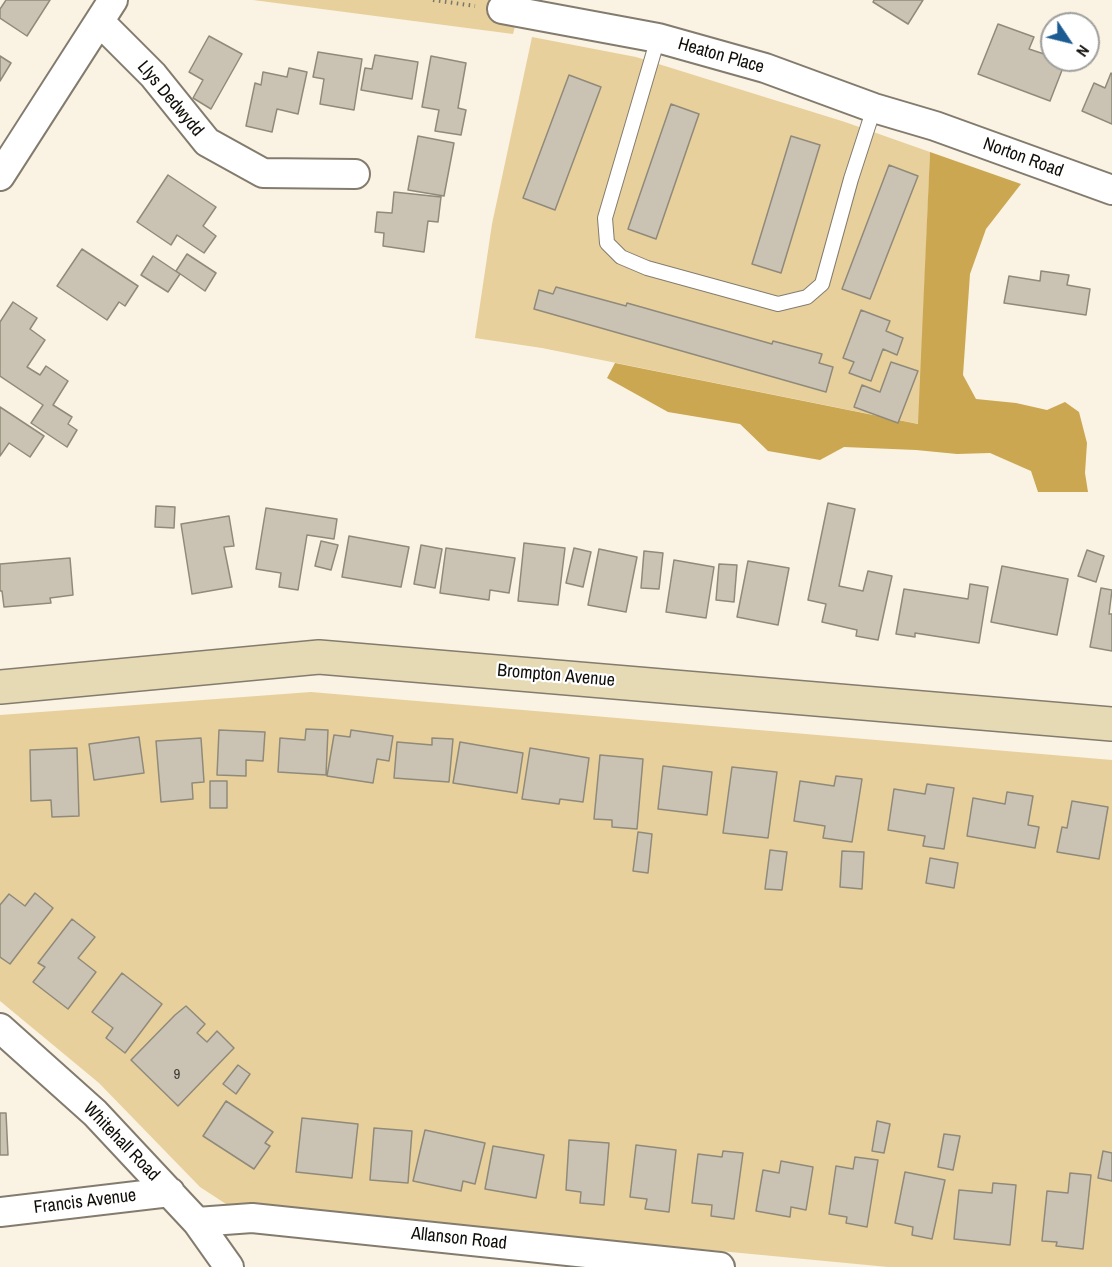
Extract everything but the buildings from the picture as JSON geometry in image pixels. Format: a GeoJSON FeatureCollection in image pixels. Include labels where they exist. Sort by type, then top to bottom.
{"type":"FeatureCollection","features":[{"type":"Feature","properties":{"kind":"main road","name":"Brompton Avenue"},"geometry":{"type":"LineString","coordinates":[[0,687],[319,657],[1112,724]]}},
{"type":"Feature","properties":{"kind":"street","name":"Heaton Place"},"geometry":{"type":"LineString","coordinates":[[502,9],[658,38],[765,68],[874,108],[935,126]]}},
{"type":"Feature","properties":{"kind":"street","name":"Llys Dedwydd"},"geometry":{"type":"LineString","coordinates":[[106,11],[153,75],[207,142],[263,173],[355,174]]}},
{"type":"Feature","properties":{"kind":"street"},"geometry":{"type":"LineString","coordinates":[[0,176],[106,11]]}},
{"type":"Feature","properties":{"kind":"street","name":"Norton Road"},"geometry":{"type":"LineString","coordinates":[[935,126],[1112,190]]}},
{"type":"Feature","properties":{"kind":"street","name":"Whitehall Road"},"geometry":{"type":"LineString","coordinates":[[0,1028],[95,1113],[197,1222],[229,1267]]}},
{"type":"Feature","properties":{"kind":"street","name":"Francis Avenue"},"geometry":{"type":"LineString","coordinates":[[0,1212],[170,1192]]}},
{"type":"Feature","properties":{"kind":"street","name":"Allanson Road"},"geometry":{"type":"LineString","coordinates":[[197,1222],[252,1218],[713,1267]]}},
{"type":"Feature","properties":{"kind":"lane"},"geometry":{"type":"LineString","coordinates":[[658,38],[605,218],[607,243],[621,257],[647,268],[778,304],[807,297],[822,285],[850,179],[874,108]]}},
{"type":"Feature","properties":{"kind":"path"},"geometry":{"type":"LineString","coordinates":[[433,0],[502,9]]}},
{"type":"Feature","properties":{"kind":"shaded area"},"geometry":{"type":"Polygon","coordinates":[[[253,0],[522,0],[513,34],[253,0]]]}},
{"type":"Feature","properties":{"kind":"shaded area"},"geometry":{"type":"Polygon","coordinates":[[[532,37],[636,57],[845,122],[930,152],[919,424],[542,348],[475,338],[492,224],[532,37]]]}},
{"type":"Feature","properties":{"kind":"shaded area"},"geometry":{"type":"Polygon","coordinates":[[[930,152],[1021,184],[986,229],[970,274],[963,375],[976,399],[1016,403],[1047,410],[1065,402],[1079,412],[1087,443],[1085,473],[1088,492],[1038,492],[1031,471],[990,453],[957,454],[844,447],[820,460],[768,451],[740,424],[668,412],[607,378],[615,363],[918,424],[930,152]]]}},
{"type":"Feature","properties":{"kind":"shaded area"},"geometry":{"type":"Polygon","coordinates":[[[311,692],[1112,760],[1112,1267],[888,1267],[226,1204],[200,1187],[99,1083],[0,1001],[0,715],[311,692]]]}}]}
